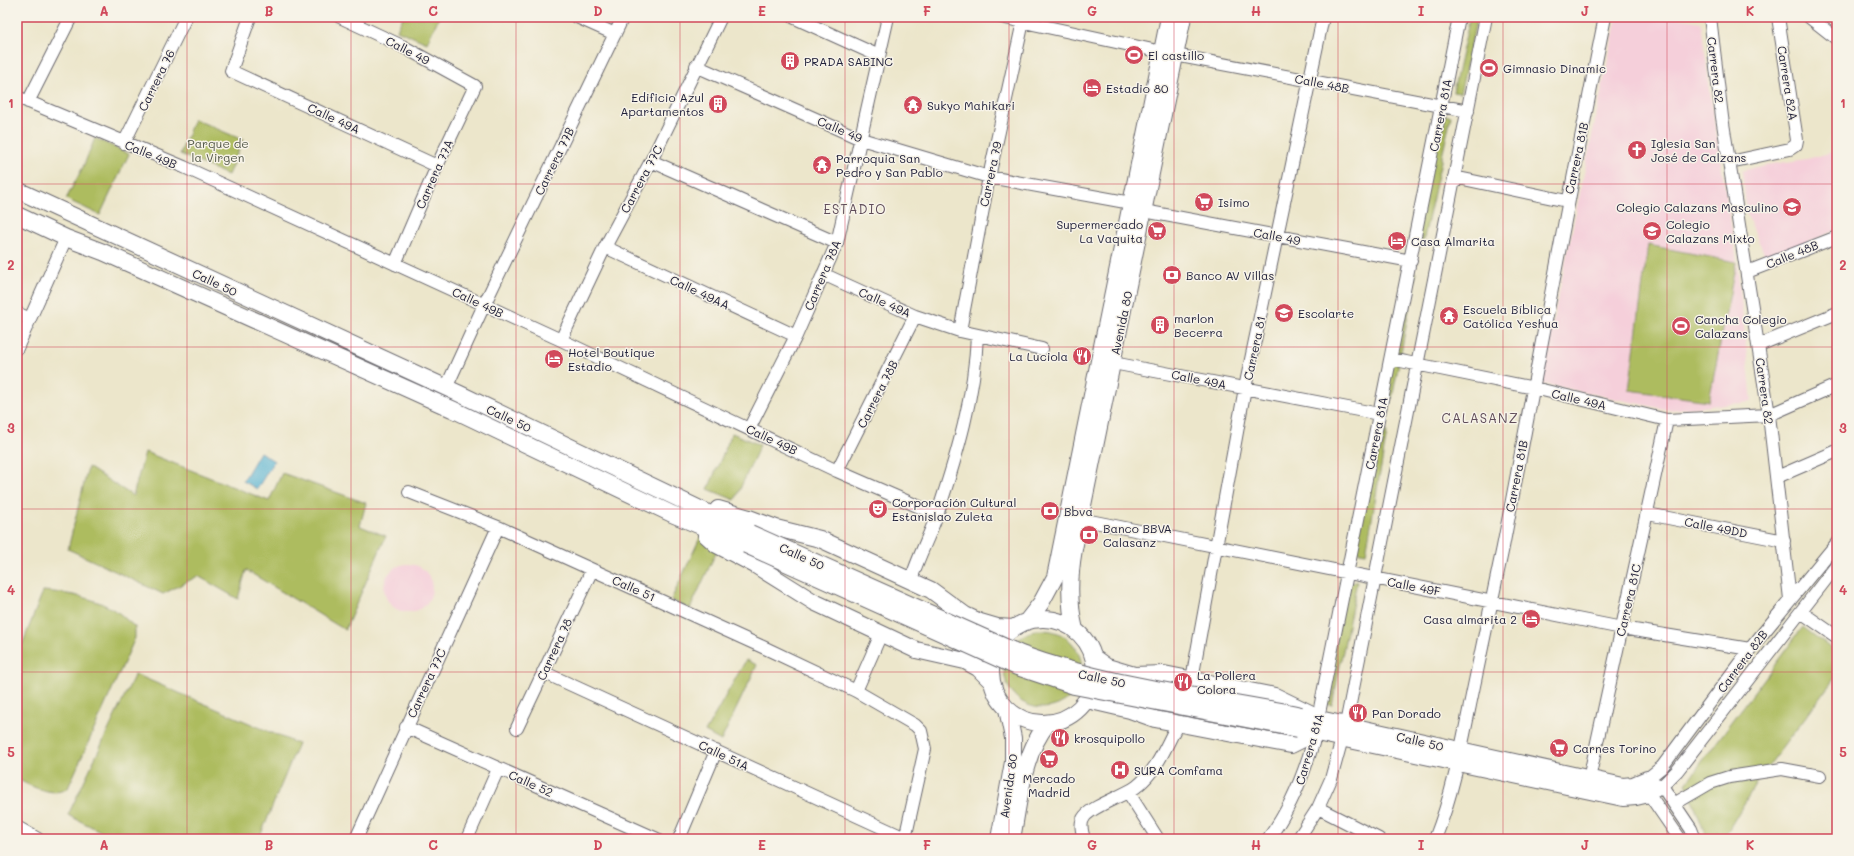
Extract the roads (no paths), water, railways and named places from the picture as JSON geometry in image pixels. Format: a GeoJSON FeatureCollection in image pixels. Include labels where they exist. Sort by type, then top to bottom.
{"type":"FeatureCollection","features":[{"type":"Feature","properties":{"kind":"main road","name":"Avenida 80"},"geometry":{"type":"LineString","coordinates":[[1169,54],[1170,17]]}},
{"type":"Feature","properties":{"kind":"main road","name":"Avenida 80"},"geometry":{"type":"LineString","coordinates":[[1020,625],[1041,603],[1055,577],[1138,207],[1169,54],[1183,17]]}},
{"type":"Feature","properties":{"kind":"main road","name":"Calle 50"},"geometry":{"type":"LineString","coordinates":[[17,190],[446,388],[695,506],[748,539],[1017,667],[1044,678],[1074,686],[1317,725],[1459,756],[1623,798],[1646,788]]}},
{"type":"Feature","properties":{"kind":"main road","name":"Avenida 80"},"geometry":{"type":"LineString","coordinates":[[1075,630],[1071,613],[1069,588],[1071,565],[1113,363],[1138,207]]}},
{"type":"Feature","properties":{"kind":"main road","name":"Calle 50"},"geometry":{"type":"LineString","coordinates":[[17,215],[66,238],[110,255],[452,409],[697,525],[748,539]]}},
{"type":"Feature","properties":{"kind":"main road"},"geometry":{"type":"LineString","coordinates":[[695,506],[723,510],[776,528],[814,538],[931,590],[965,614],[980,622],[998,627],[1020,625],[1039,619],[1052,620],[1075,630],[1086,642],[1093,657],[1095,672],[1093,686],[1087,700],[1070,716],[1048,723],[1033,722],[1019,717],[1007,709],[994,691],[991,681],[991,666],[994,651],[1003,638],[1020,625]]}},
{"type":"Feature","properties":{"kind":"main road"},"geometry":{"type":"LineString","coordinates":[[697,525],[717,545],[756,565],[814,602],[916,650],[965,661],[978,668],[991,681]]}},
{"type":"Feature","properties":{"kind":"main road"},"geometry":{"type":"LineString","coordinates":[[1087,700],[1130,710],[1155,719],[1291,745],[1317,725],[1274,696],[1164,674],[1134,675],[1120,672],[1107,667],[1093,657]]}},
{"type":"Feature","properties":{"kind":"main road","name":"Avenida 80"},"geometry":{"type":"LineString","coordinates":[[999,839],[1013,762],[1013,738],[1007,709]]}},
{"type":"Feature","properties":{"kind":"main road","name":"Avenida 80"},"geometry":{"type":"LineString","coordinates":[[1012,839],[1030,753],[1040,732],[1048,723]]}},
{"type":"Feature","properties":{"kind":"main road","name":"Calle 50"},"geometry":{"type":"LineString","coordinates":[[1459,756],[1623,786],[1646,788]]}},
{"type":"Feature","properties":{"kind":"street"},"geometry":{"type":"LineString","coordinates":[[28,102],[71,17]]}},
{"type":"Feature","properties":{"kind":"street","name":"Carrera 76"},"geometry":{"type":"LineString","coordinates":[[124,143],[186,17]]}},
{"type":"Feature","properties":{"kind":"street","name":"Calle 49A"},"geometry":{"type":"LineString","coordinates":[[250,17],[231,71],[437,166]]}},
{"type":"Feature","properties":{"kind":"street","name":"Calle 49"},"geometry":{"type":"LineString","coordinates":[[340,17],[402,46],[475,86]]}},
{"type":"Feature","properties":{"kind":"street"},"geometry":{"type":"LineString","coordinates":[[577,17],[615,34]]}},
{"type":"Feature","properties":{"kind":"street","name":"Carrera 77B"},"geometry":{"type":"LineString","coordinates":[[484,305],[623,17]]}},
{"type":"Feature","properties":{"kind":"street","name":"Carrera 77C"},"geometry":{"type":"LineString","coordinates":[[561,340],[605,248],[651,161],[721,17]]}},
{"type":"Feature","properties":{"kind":"street"},"geometry":{"type":"LineString","coordinates":[[792,17],[880,56]]}},
{"type":"Feature","properties":{"kind":"street","name":"Carrera 78A"},"geometry":{"type":"LineString","coordinates":[[749,429],[796,336],[837,243],[862,138],[888,17]]}},
{"type":"Feature","properties":{"kind":"street","name":"Calle 48B"},"geometry":{"type":"LineString","coordinates":[[1001,17],[1023,19],[1169,54],[1468,111]]}},
{"type":"Feature","properties":{"kind":"street","name":"Carrera 81"},"geometry":{"type":"LineString","coordinates":[[1192,679],[1245,388],[1323,17]]}},
{"type":"Feature","properties":{"kind":"street","name":"Carrera 81A"},"geometry":{"type":"LineString","coordinates":[[1268,839],[1283,816],[1297,789],[1307,762],[1317,725],[1459,17]]}},
{"type":"Feature","properties":{"kind":"street"},"geometry":{"type":"LineString","coordinates":[[1298,839],[1318,808],[1331,779],[1344,731],[1486,17]]}},
{"type":"Feature","properties":{"kind":"street","name":"Carrera 81B"},"geometry":{"type":"LineString","coordinates":[[1435,839],[1446,807],[1459,756],[1492,602],[1534,388],[1567,201],[1605,17]]}},
{"type":"Feature","properties":{"kind":"street","name":"Carrera 82"},"geometry":{"type":"LineString","coordinates":[[1710,17],[1730,162],[1769,415],[1790,599]]}},
{"type":"Feature","properties":{"kind":"street","name":"Carrera 82A"},"geometry":{"type":"LineString","coordinates":[[1730,162],[1793,148],[1796,145],[1797,140],[1778,17]]}},
{"type":"Feature","properties":{"kind":"street"},"geometry":{"type":"LineString","coordinates":[[1809,17],[1837,38]]}},
{"type":"Feature","properties":{"kind":"street","name":"Carrera 79"},"geometry":{"type":"LineString","coordinates":[[960,331],[989,177],[1023,19]]}},
{"type":"Feature","properties":{"kind":"street","name":"Calle 49"},"geometry":{"type":"LineString","coordinates":[[696,66],[862,138],[989,177],[1278,236],[1411,261]]}},
{"type":"Feature","properties":{"kind":"street","name":"Carrera 77A"},"geometry":{"type":"LineString","coordinates":[[395,264],[437,166],[475,86]]}},
{"type":"Feature","properties":{"kind":"street","name":"Calle 49B"},"geometry":{"type":"LineString","coordinates":[[17,97],[184,167],[561,340],[837,471],[937,513]]}},
{"type":"Feature","properties":{"kind":"street"},"geometry":{"type":"LineString","coordinates":[[651,161],[837,243]]}},
{"type":"Feature","properties":{"kind":"street"},"geometry":{"type":"LineString","coordinates":[[1454,177],[1567,201]]}},
{"type":"Feature","properties":{"kind":"street","name":"Calle 48B"},"geometry":{"type":"LineString","coordinates":[[1748,272],[1837,237]]}},
{"type":"Feature","properties":{"kind":"street"},"geometry":{"type":"LineString","coordinates":[[17,348],[66,238]]}},
{"type":"Feature","properties":{"kind":"street","name":"Calle 49AA"},"geometry":{"type":"LineString","coordinates":[[605,248],[796,336]]}},
{"type":"Feature","properties":{"kind":"street","name":"Calle 49A"},"geometry":{"type":"LineString","coordinates":[[823,274],[916,316],[960,331],[1042,349]]}},
{"type":"Feature","properties":{"kind":"street"},"geometry":{"type":"LineString","coordinates":[[446,388],[484,305]]}},
{"type":"Feature","properties":{"kind":"street"},"geometry":{"type":"LineString","coordinates":[[17,313],[30,319]]}},
{"type":"Feature","properties":{"kind":"street"},"geometry":{"type":"LineString","coordinates":[[1759,345],[1837,313]]}},
{"type":"Feature","properties":{"kind":"street","name":"Carrera 78B"},"geometry":{"type":"LineString","coordinates":[[837,471],[916,316]]}},
{"type":"Feature","properties":{"kind":"street"},"geometry":{"type":"LineString","coordinates":[[911,580],[918,558],[937,513],[965,422],[976,364],[978,335]]}},
{"type":"Feature","properties":{"kind":"street","name":"Calle 49A"},"geometry":{"type":"LineString","coordinates":[[1391,359],[1534,388],[1667,420],[1769,415]]}},
{"type":"Feature","properties":{"kind":"street","name":"Calle 49A"},"geometry":{"type":"LineString","coordinates":[[1113,363],[1379,414]]}},
{"type":"Feature","properties":{"kind":"street"},"geometry":{"type":"LineString","coordinates":[[1769,415],[1837,385]]}},
{"type":"Feature","properties":{"kind":"street","name":"Carrera 81C"},"geometry":{"type":"LineString","coordinates":[[1588,779],[1648,514],[1667,420]]}},
{"type":"Feature","properties":{"kind":"street"},"geometry":{"type":"LineString","coordinates":[[1777,477],[1837,451]]}},
{"type":"Feature","properties":{"kind":"street","name":"Calle 51"},"geometry":{"type":"LineString","coordinates":[[409,492],[498,528],[765,648],[856,691],[915,725],[921,731],[925,749],[905,839]]}},
{"type":"Feature","properties":{"kind":"street","name":"Calle 49DD"},"geometry":{"type":"LineString","coordinates":[[1648,514],[1784,541]]}},
{"type":"Feature","properties":{"kind":"street","name":"Calle 49F"},"geometry":{"type":"LineString","coordinates":[[1080,519],[1622,628],[1750,649]]}},
{"type":"Feature","properties":{"kind":"street","name":"Carrera 77C"},"geometry":{"type":"LineString","coordinates":[[356,839],[498,528]]}},
{"type":"Feature","properties":{"kind":"street","name":"Carrera 82B"},"geometry":{"type":"LineString","coordinates":[[1646,788],[1750,649],[1837,543]]}},
{"type":"Feature","properties":{"kind":"street","name":"Carrera 82B"},"geometry":{"type":"LineString","coordinates":[[1646,788],[1677,771],[1837,565]]}},
{"type":"Feature","properties":{"kind":"street","name":"Carrera 78"},"geometry":{"type":"LineString","coordinates":[[517,728],[592,570]]}},
{"type":"Feature","properties":{"kind":"street"},"geometry":{"type":"LineString","coordinates":[[1801,612],[1837,637]]}},
{"type":"Feature","properties":{"kind":"street"},"geometry":{"type":"LineString","coordinates":[[856,691],[881,634]]}},
{"type":"Feature","properties":{"kind":"street","name":"Calle 51A"},"geometry":{"type":"LineString","coordinates":[[543,672],[905,839]]}},
{"type":"Feature","properties":{"kind":"street"},"geometry":{"type":"LineString","coordinates":[[1084,839],[1081,825],[1084,816],[1137,786],[1155,767],[1178,724]]}},
{"type":"Feature","properties":{"kind":"street","name":"Calle 52"},"geometry":{"type":"LineString","coordinates":[[406,727],[657,839]]}},
{"type":"Feature","properties":{"kind":"street"},"geometry":{"type":"LineString","coordinates":[[679,839],[716,751]]}},
{"type":"Feature","properties":{"kind":"street"},"geometry":{"type":"LineString","coordinates":[[467,839],[498,769]]}},
{"type":"Feature","properties":{"kind":"street"},"geometry":{"type":"LineString","coordinates":[[1674,804],[1710,783],[1729,777],[1778,769],[1820,776]]}},
{"type":"Feature","properties":{"kind":"street"},"geometry":{"type":"LineString","coordinates":[[1646,788],[1674,804],[1695,839]]}},
{"type":"Feature","properties":{"kind":"street"},"geometry":{"type":"LineString","coordinates":[[1646,788],[1680,839]]}},
{"type":"Feature","properties":{"kind":"street"},"geometry":{"type":"LineString","coordinates":[[1128,792],[1158,839]]}},
{"type":"Feature","properties":{"kind":"street"},"geometry":{"type":"LineString","coordinates":[[1318,808],[1379,839]]}},
{"type":"Feature","properties":{"kind":"street"},"geometry":{"type":"LineString","coordinates":[[17,827],[38,839]]}},
{"type":"Feature","properties":{"kind":"water"},"geometry":{"type":"Polygon","coordinates":[[[260,452],[274,461],[257,489],[243,481],[260,452]]]}},
{"type":"Feature","properties":{"kind":"place","name":"El castillo"},"geometry":{"type":"Point","coordinates":[1134,55]}},
{"type":"Feature","properties":{"kind":"place","name":"PRADA SABINC"},"geometry":{"type":"Point","coordinates":[790,61]}},
{"type":"Feature","properties":{"kind":"place","name":"Gimnasio Dinamic"},"geometry":{"type":"Point","coordinates":[1489,68]}},
{"type":"Feature","properties":{"kind":"place","name":"Estadio 80"},"geometry":{"type":"Point","coordinates":[1092,88]}},
{"type":"Feature","properties":{"kind":"place","name":"Edificio Azul Apartamentos"},"geometry":{"type":"Point","coordinates":[718,104]}},
{"type":"Feature","properties":{"kind":"place","name":"Sukyo Mahikari"},"geometry":{"type":"Point","coordinates":[913,105]}},
{"type":"Feature","properties":{"kind":"place","name":"Iglesia San José de Calzans"},"geometry":{"type":"Point","coordinates":[1637,150]}},
{"type":"Feature","properties":{"kind":"place","name":"Parroquia San Pedro y San Pablo"},"geometry":{"type":"Point","coordinates":[822,165]}},
{"type":"Feature","properties":{"kind":"place","name":"Isimo"},"geometry":{"type":"Point","coordinates":[1204,202]}},
{"type":"Feature","properties":{"kind":"place","name":"Colegio Calazans Masculino"},"geometry":{"type":"Point","coordinates":[1792,207]}},
{"type":"Feature","properties":{"kind":"place","name":"Supermercado La Vaquita"},"geometry":{"type":"Point","coordinates":[1157,231]}},
{"type":"Feature","properties":{"kind":"place","name":"Colegio Calazans Mixto"},"geometry":{"type":"Point","coordinates":[1652,231]}},
{"type":"Feature","properties":{"kind":"place","name":"Casa Almarita"},"geometry":{"type":"Point","coordinates":[1397,241]}},
{"type":"Feature","properties":{"kind":"place","name":"Banco AV Villas"},"geometry":{"type":"Point","coordinates":[1172,275]}},
{"type":"Feature","properties":{"kind":"place","name":"Escolarte"},"geometry":{"type":"Point","coordinates":[1284,313]}},
{"type":"Feature","properties":{"kind":"place","name":"Escuela Bíblica Católica Yeshua"},"geometry":{"type":"Point","coordinates":[1449,316]}},
{"type":"Feature","properties":{"kind":"place","name":"marlon Becerra"},"geometry":{"type":"Point","coordinates":[1160,325]}},
{"type":"Feature","properties":{"kind":"place","name":"Cancha Colegio Calazans"},"geometry":{"type":"Point","coordinates":[1681,326]}},
{"type":"Feature","properties":{"kind":"place","name":"La Luciola"},"geometry":{"type":"Point","coordinates":[1082,356]}},
{"type":"Feature","properties":{"kind":"place","name":"Hotel Boutique Estadio"},"geometry":{"type":"Point","coordinates":[554,359]}},
{"type":"Feature","properties":{"kind":"place","name":"Corporación Cultural Estanislao Zuleta"},"geometry":{"type":"Point","coordinates":[878,509]}},
{"type":"Feature","properties":{"kind":"place","name":"Bbva"},"geometry":{"type":"Point","coordinates":[1050,511]}},
{"type":"Feature","properties":{"kind":"place","name":"Banco BBVA Calasanz"},"geometry":{"type":"Point","coordinates":[1089,535]}},
{"type":"Feature","properties":{"kind":"place","name":"Casa almarita 2"},"geometry":{"type":"Point","coordinates":[1531,619]}},
{"type":"Feature","properties":{"kind":"place","name":"La Pollera Colora"},"geometry":{"type":"Point","coordinates":[1183,682]}},
{"type":"Feature","properties":{"kind":"place","name":"Pan Dorado"},"geometry":{"type":"Point","coordinates":[1358,713]}},
{"type":"Feature","properties":{"kind":"place","name":"krosquipollo"},"geometry":{"type":"Point","coordinates":[1060,738]}},
{"type":"Feature","properties":{"kind":"place","name":"Carnes Torino"},"geometry":{"type":"Point","coordinates":[1559,748]}},
{"type":"Feature","properties":{"kind":"place","name":"Mercado Madrid"},"geometry":{"type":"Point","coordinates":[1049,759]}},
{"type":"Feature","properties":{"kind":"place","name":"SURA Comfama"},"geometry":{"type":"Point","coordinates":[1120,770]}},
{"type":"Feature","properties":{"kind":"district","name":"ESTADIO"},"geometry":{"type":"Point","coordinates":[855,208]}},
{"type":"Feature","properties":{"kind":"district","name":"CALASANZ"},"geometry":{"type":"Point","coordinates":[1480,417]}},
{"type":"Feature","properties":{"kind":"park label","name":"Parque de la Virgen"},"geometry":{"type":"Point","coordinates":[218,150]}}]}
